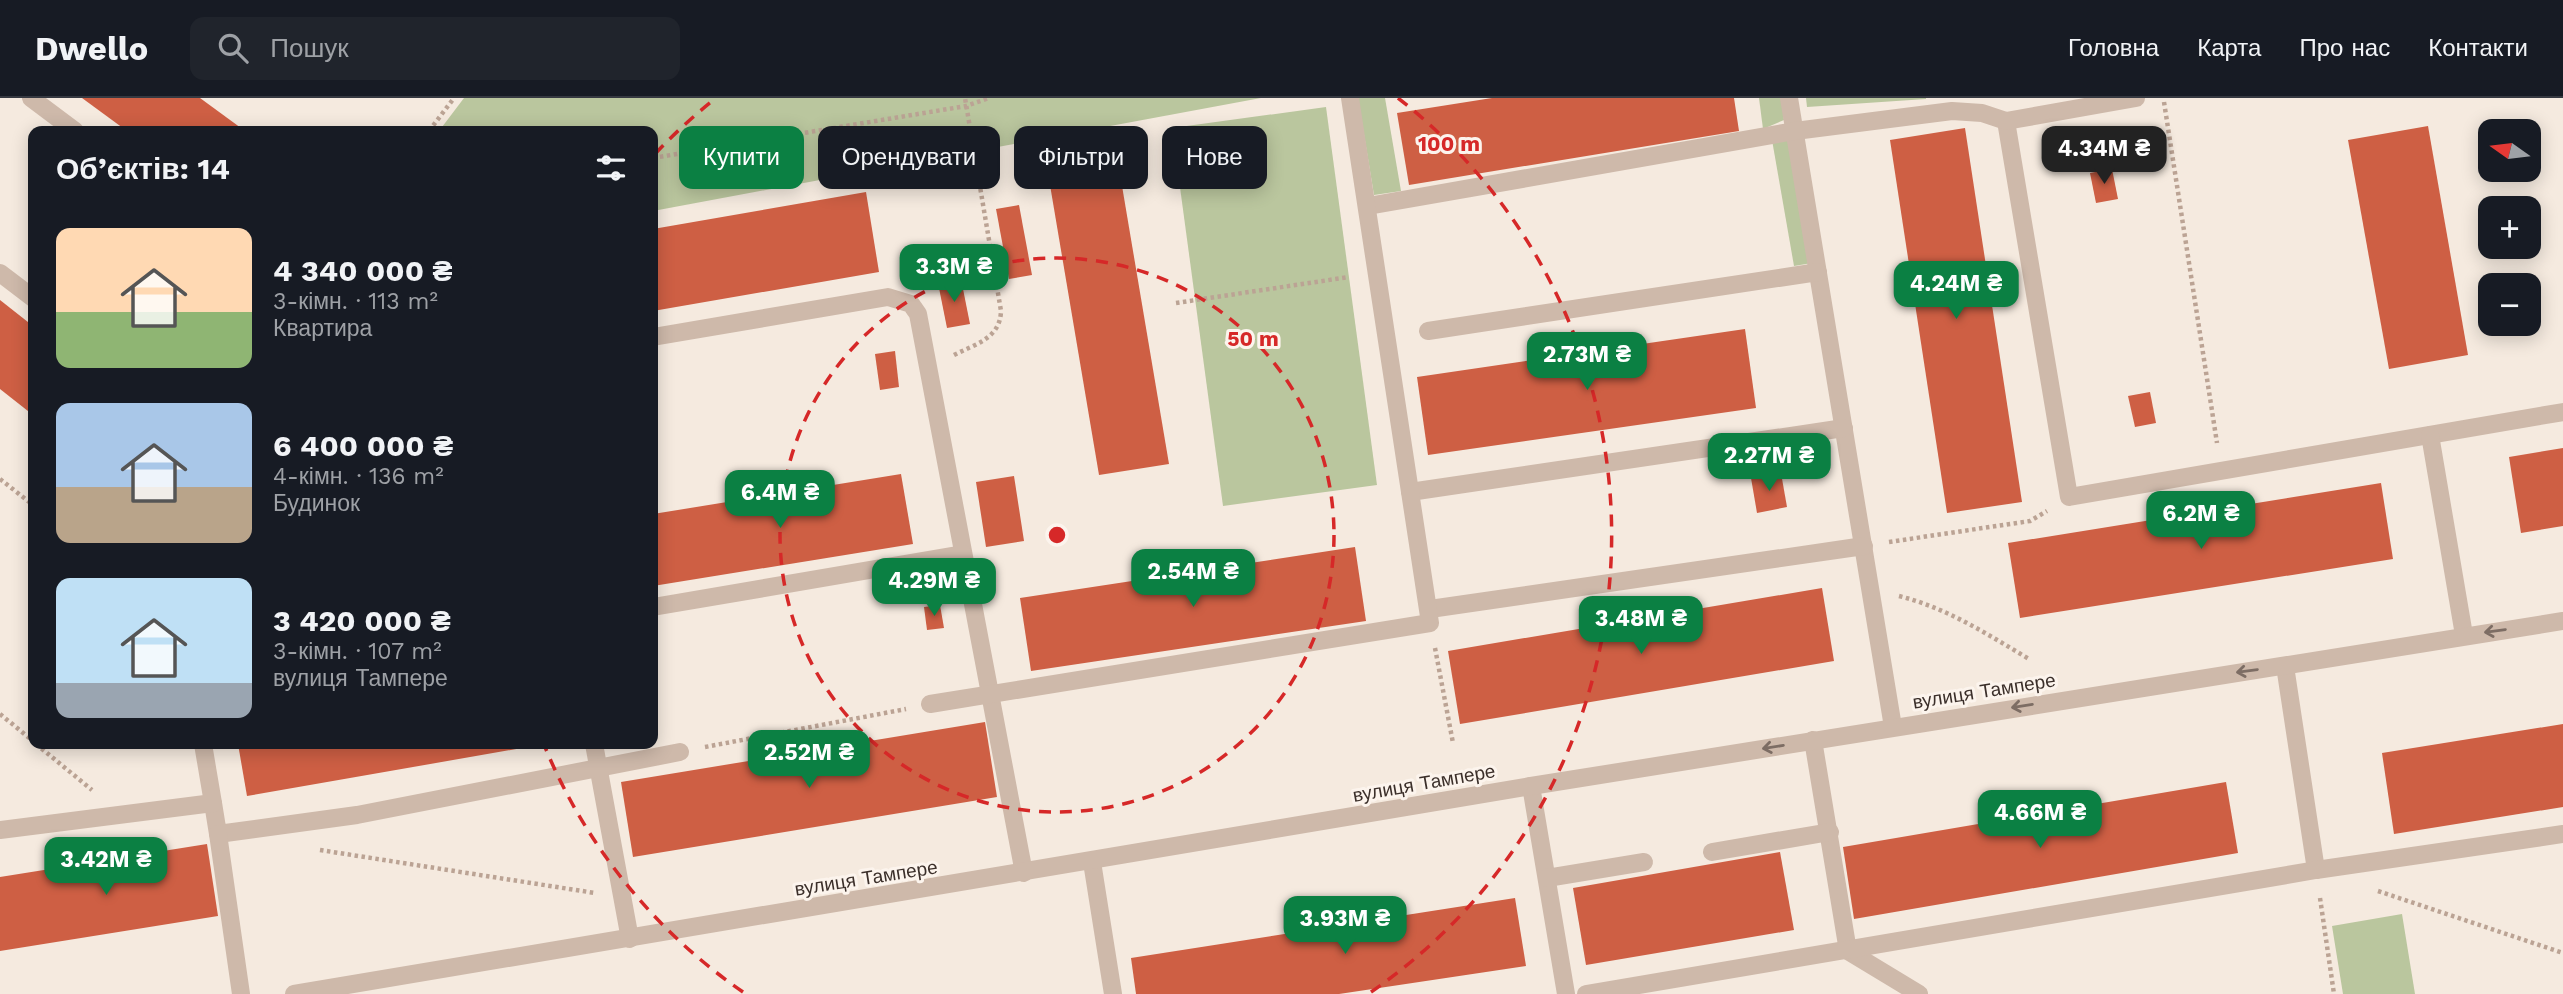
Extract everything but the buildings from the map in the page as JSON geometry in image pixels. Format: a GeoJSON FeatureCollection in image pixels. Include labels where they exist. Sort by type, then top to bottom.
{"type":"FeatureCollection","features":[{"type":"Feature","properties":{"kind":"street"},"geometry":{"type":"LineString","coordinates":[[30,98],[68,126]]}},
{"type":"Feature","properties":{"kind":"street"},"geometry":{"type":"LineString","coordinates":[[1350,98],[1430,616]]}},
{"type":"Feature","properties":{"kind":"street"},"geometry":{"type":"LineString","coordinates":[[1789,98],[1893,727]]}},
{"type":"Feature","properties":{"kind":"street"},"geometry":{"type":"LineString","coordinates":[[1368,206],[1795,131],[1952,111],[1982,113],[2006,121],[2137,98]]}},
{"type":"Feature","properties":{"kind":"street"},"geometry":{"type":"LineString","coordinates":[[2006,121],[2069,497],[2563,412]]}},
{"type":"Feature","properties":{"kind":"street"},"geometry":{"type":"LineString","coordinates":[[1428,331],[1818,272]]}},
{"type":"Feature","properties":{"kind":"street"},"geometry":{"type":"LineString","coordinates":[[0,273],[28,294]]}},
{"type":"Feature","properties":{"kind":"street"},"geometry":{"type":"LineString","coordinates":[[658,336],[888,297],[911,304],[918,314],[1024,873]]}},
{"type":"Feature","properties":{"kind":"street"},"geometry":{"type":"LineString","coordinates":[[1410,492],[1844,428]]}},
{"type":"Feature","properties":{"kind":"street"},"geometry":{"type":"LineString","coordinates":[[2430,435],[2465,635]]}},
{"type":"Feature","properties":{"kind":"street"},"geometry":{"type":"LineString","coordinates":[[930,704],[1430,616],[1864,546]]}},
{"type":"Feature","properties":{"kind":"street"},"geometry":{"type":"LineString","coordinates":[[658,606],[963,554]]}},
{"type":"Feature","properties":{"kind":"street","name":"вулиця Тампере"},"geometry":{"type":"LineString","coordinates":[[294,994],[1093,862],[1531,786],[2563,621]]}},
{"type":"Feature","properties":{"kind":"street"},"geometry":{"type":"LineString","coordinates":[[2285,666],[2316,870]]}},
{"type":"Feature","properties":{"kind":"street"},"geometry":{"type":"LineString","coordinates":[[1813,740],[1848,951]]}},
{"type":"Feature","properties":{"kind":"street"},"geometry":{"type":"LineString","coordinates":[[204,749],[241,994]]}},
{"type":"Feature","properties":{"kind":"street"},"geometry":{"type":"LineString","coordinates":[[595,749],[630,939]]}},
{"type":"Feature","properties":{"kind":"street"},"geometry":{"type":"LineString","coordinates":[[218,834],[357,815],[680,752]]}},
{"type":"Feature","properties":{"kind":"street"},"geometry":{"type":"LineString","coordinates":[[1531,786],[1566,994]]}},
{"type":"Feature","properties":{"kind":"street"},"geometry":{"type":"LineString","coordinates":[[0,830],[213,803]]}},
{"type":"Feature","properties":{"kind":"street"},"geometry":{"type":"LineString","coordinates":[[1712,852],[1830,832]]}},
{"type":"Feature","properties":{"kind":"street"},"geometry":{"type":"LineString","coordinates":[[1586,994],[2316,870],[2563,834]]}},
{"type":"Feature","properties":{"kind":"street"},"geometry":{"type":"LineString","coordinates":[[1093,862],[1113,994]]}},
{"type":"Feature","properties":{"kind":"street"},"geometry":{"type":"LineString","coordinates":[[1547,878],[1644,862]]}},
{"type":"Feature","properties":{"kind":"street"},"geometry":{"type":"LineString","coordinates":[[1848,951],[1919,994]]}},
{"type":"Feature","properties":{"kind":"path"},"geometry":{"type":"LineString","coordinates":[[433,126],[454,98]]}},
{"type":"Feature","properties":{"kind":"path"},"geometry":{"type":"LineString","coordinates":[[927,367],[985,340],[1000,324],[1001,311],[965,98]]}},
{"type":"Feature","properties":{"kind":"path"},"geometry":{"type":"LineString","coordinates":[[967,106],[972,98]]}},
{"type":"Feature","properties":{"kind":"path"},"geometry":{"type":"LineString","coordinates":[[658,157],[967,106],[989,98]]}},
{"type":"Feature","properties":{"kind":"path"},"geometry":{"type":"LineString","coordinates":[[2163,98],[2222,471]]}},
{"type":"Feature","properties":{"kind":"path"},"geometry":{"type":"LineString","coordinates":[[1176,303],[1378,272]]}},
{"type":"Feature","properties":{"kind":"path"},"geometry":{"type":"LineString","coordinates":[[0,479],[28,501]]}},
{"type":"Feature","properties":{"kind":"path"},"geometry":{"type":"LineString","coordinates":[[1864,546],[2030,521],[2069,497]]}},
{"type":"Feature","properties":{"kind":"path"},"geometry":{"type":"LineString","coordinates":[[1871,589],[1923,602],[1968,622],[2029,659]]}},
{"type":"Feature","properties":{"kind":"path"},"geometry":{"type":"LineString","coordinates":[[1430,616],[1454,743]]}},
{"type":"Feature","properties":{"kind":"path"},"geometry":{"type":"LineString","coordinates":[[680,752],[930,704]]}},
{"type":"Feature","properties":{"kind":"path"},"geometry":{"type":"LineString","coordinates":[[0,713],[28,737]]}},
{"type":"Feature","properties":{"kind":"path"},"geometry":{"type":"LineString","coordinates":[[42,749],[120,814]]}},
{"type":"Feature","properties":{"kind":"path"},"geometry":{"type":"LineString","coordinates":[[313,849],[595,893]]}},
{"type":"Feature","properties":{"kind":"path"},"geometry":{"type":"LineString","coordinates":[[2316,870],[2334,994]]}},
{"type":"Feature","properties":{"kind":"path"},"geometry":{"type":"LineString","coordinates":[[2368,888],[2563,953]]}},
{"type":"Feature","properties":{"kind":"green space"},"geometry":{"type":"Polygon","coordinates":[[[464,98],[1261,98],[1110,126],[1014,126],[1014,144],[1000,147],[1000,126],[818,126],[818,180],[804,183],[804,126],[679,126],[679,189],[771,189],[658,210],[658,126],[443,126],[464,98]]]}},
{"type":"Feature","properties":{"kind":"green space"},"geometry":{"type":"Polygon","coordinates":[[[1358,98],[1385,98],[1401,191],[1374,195],[1358,98]]]}},
{"type":"Feature","properties":{"kind":"green space"},"geometry":{"type":"Polygon","coordinates":[[[1759,98],[1781,98],[1784,120],[1763,129],[1759,98]]]}},
{"type":"Feature","properties":{"kind":"green space"},"geometry":{"type":"Polygon","coordinates":[[[1806,98],[1926,98],[1926,99],[1807,107],[1806,98]]]}},
{"type":"Feature","properties":{"kind":"green space"},"geometry":{"type":"Polygon","coordinates":[[[1326,107],[1377,485],[1223,506],[1180,189],[1267,189],[1267,126],[1187,126],[1326,107]]]}},
{"type":"Feature","properties":{"kind":"green space"},"geometry":{"type":"Polygon","coordinates":[[[1790,136],[1812,263],[1794,266],[1772,140],[1790,136]]]}},
{"type":"Feature","properties":{"kind":"green space"},"geometry":{"type":"Polygon","coordinates":[[[2402,914],[2415,994],[2343,994],[2332,926],[2402,914]]]}}]}
